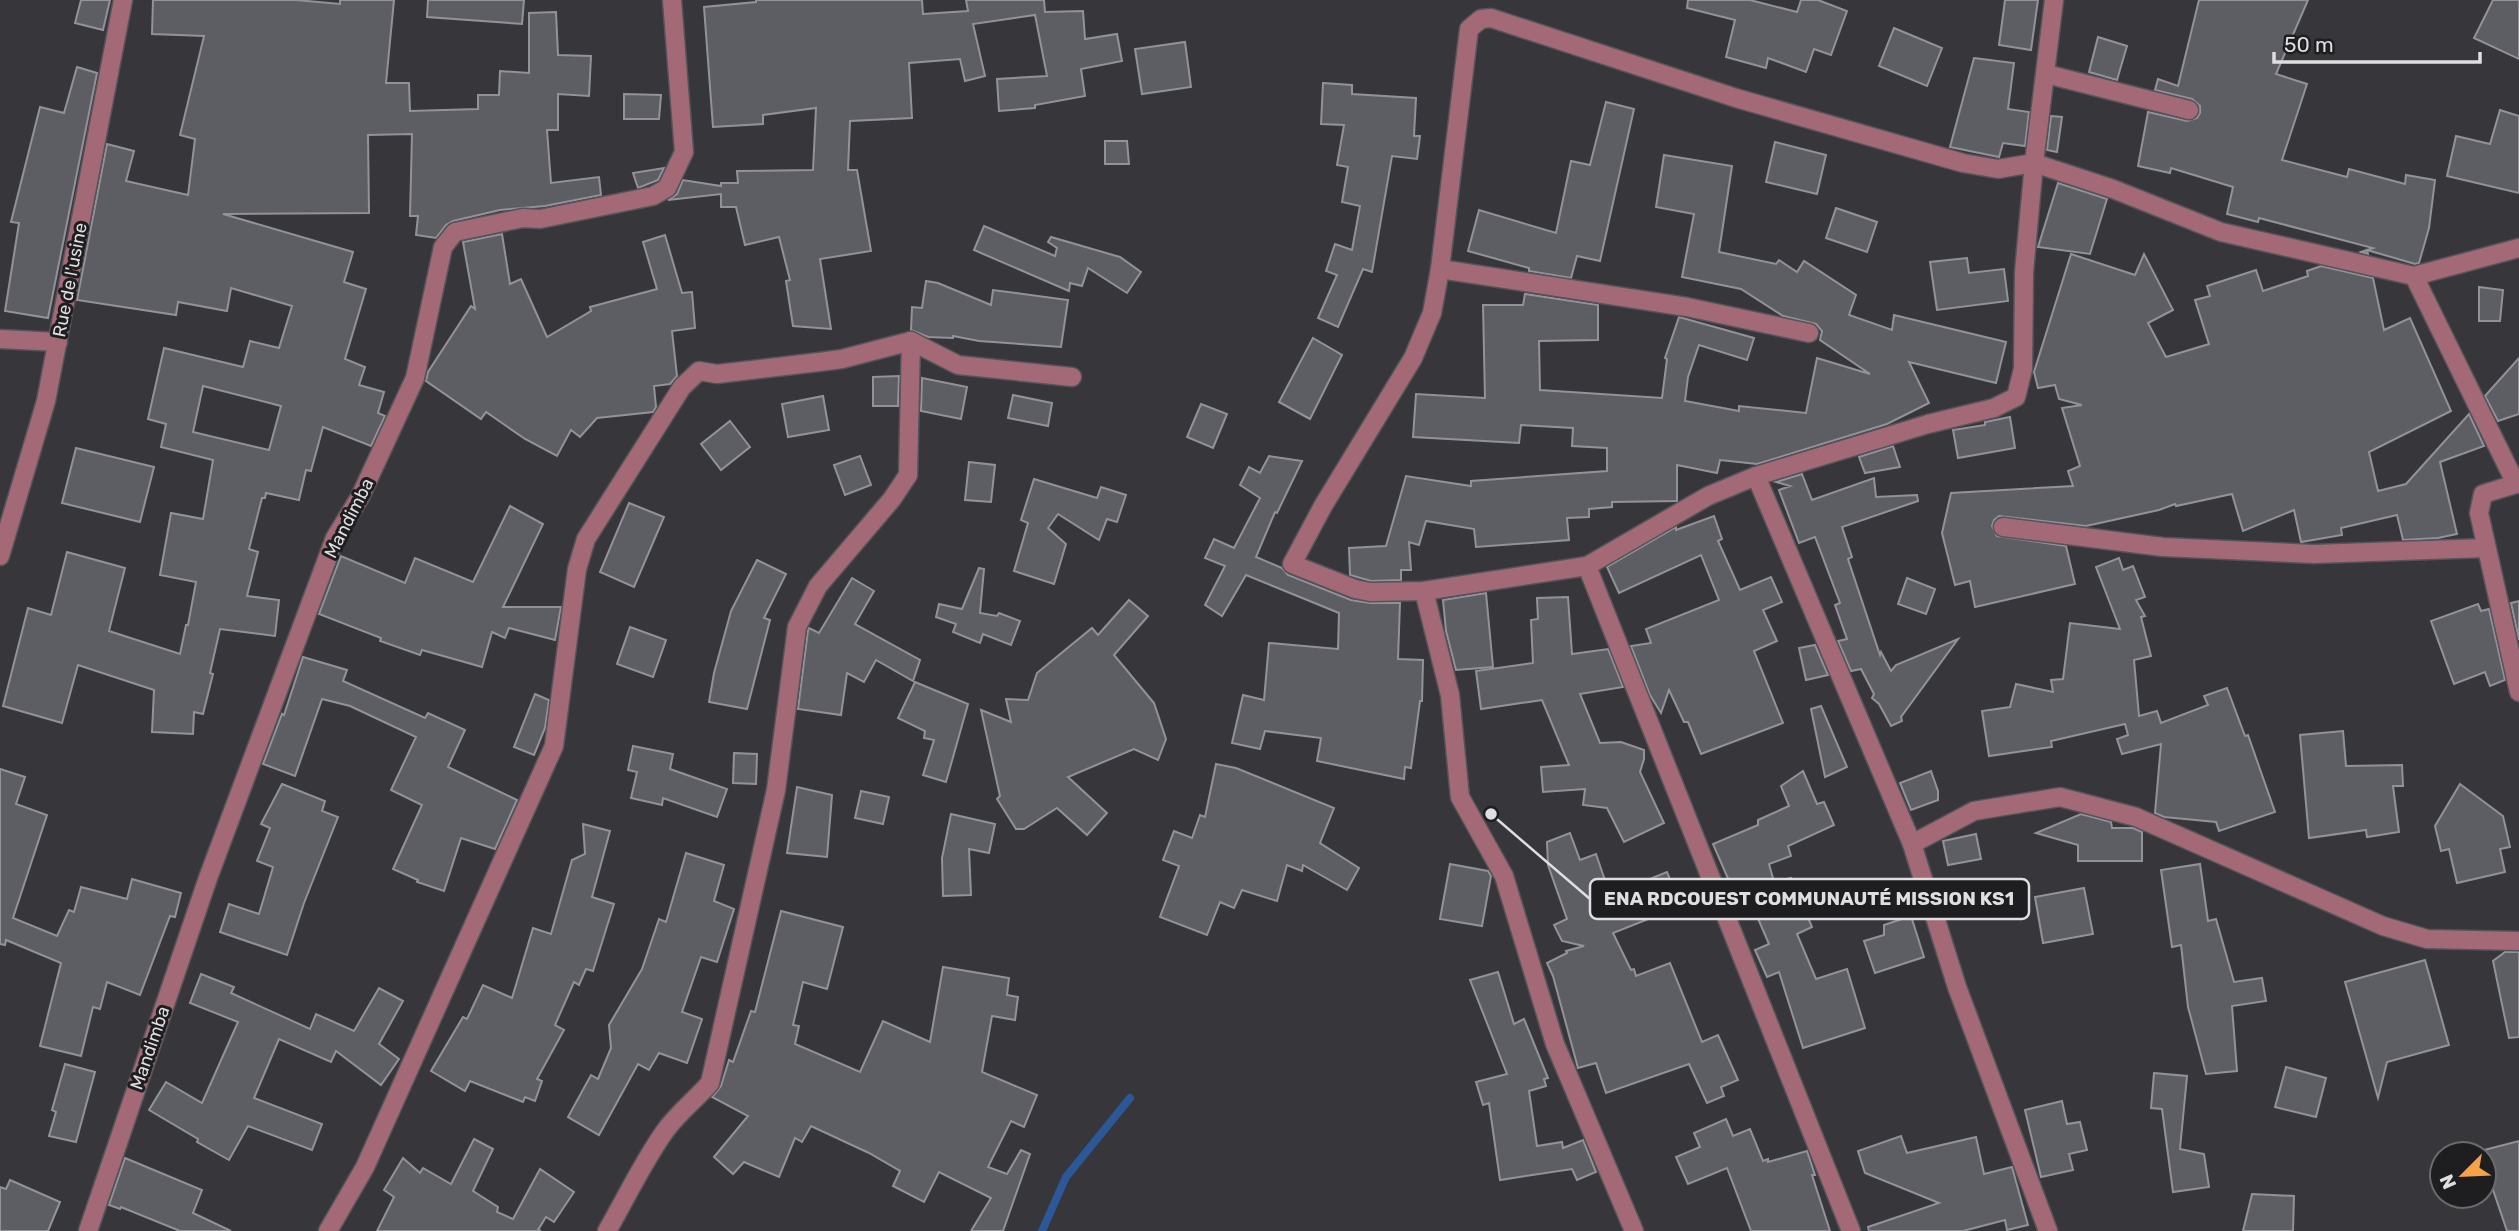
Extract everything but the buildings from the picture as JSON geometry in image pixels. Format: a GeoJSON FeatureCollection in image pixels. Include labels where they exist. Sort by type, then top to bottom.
{"type":"FeatureCollection","features":[{"type":"Feature","properties":{"kind":"street","name":"Rue de l'usine"},"geometry":{"type":"LineString","coordinates":[[0,556],[46,401],[123,0]]}},
{"type":"Feature","properties":{"kind":"street","name":"Mandimba"},"geometry":{"type":"LineString","coordinates":[[88,1231],[208,878],[335,538],[360,497],[415,379],[443,247],[455,232],[653,196],[667,188],[684,152],[672,0]]}},
{"type":"Feature","properties":{"kind":"street"},"geometry":{"type":"LineString","coordinates":[[2054,0],[2034,163],[2024,272],[2024,369],[2016,397],[1994,408],[1928,424],[1756,476],[1708,496],[1587,566],[1424,592],[1370,592],[1354,589],[1292,564],[1323,506],[1413,358],[1432,313],[1440,269],[1469,29],[1481,19],[1492,18],[1736,98],[1962,163],[1998,169],[2034,163],[2113,189],[2221,232],[2414,276],[2519,248]]}},
{"type":"Feature","properties":{"kind":"street"},"geometry":{"type":"LineString","coordinates":[[2046,74],[2189,110]]}},
{"type":"Feature","properties":{"kind":"street"},"geometry":{"type":"LineString","coordinates":[[1440,269],[1687,307],[1809,333]]}},
{"type":"Feature","properties":{"kind":"street"},"geometry":{"type":"LineString","coordinates":[[2414,276],[2517,483],[2483,494],[2479,513],[2519,692]]}},
{"type":"Feature","properties":{"kind":"street"},"geometry":{"type":"LineString","coordinates":[[0,339],[58,342]]}},
{"type":"Feature","properties":{"kind":"street"},"geometry":{"type":"LineString","coordinates":[[328,1231],[365,1167],[554,746],[577,569],[586,539],[681,387],[699,371],[717,374],[831,360],[911,341],[958,365],[1072,377]]}},
{"type":"Feature","properties":{"kind":"street"},"geometry":{"type":"LineString","coordinates":[[607,1231],[664,1133],[680,1112],[694,1102],[710,1083],[776,789],[796,628],[818,586],[892,499],[908,475],[911,341]]}},
{"type":"Feature","properties":{"kind":"street"},"geometry":{"type":"LineString","coordinates":[[1756,476],[1912,844],[1957,987],[2048,1231]]}},
{"type":"Feature","properties":{"kind":"street"},"geometry":{"type":"LineString","coordinates":[[2003,527],[2163,547],[2314,554],[2486,548]]}},
{"type":"Feature","properties":{"kind":"street"},"geometry":{"type":"LineString","coordinates":[[1587,566],[1851,1231]]}},
{"type":"Feature","properties":{"kind":"street"},"geometry":{"type":"LineString","coordinates":[[1424,592],[1450,695],[1460,797],[1504,876],[1555,1044],[1634,1231]]}},
{"type":"Feature","properties":{"kind":"street"},"geometry":{"type":"LineString","coordinates":[[1912,844],[1974,811],[2060,796],[2136,817],[2382,926],[2427,939],[2519,941]]}},
{"type":"Feature","properties":{"kind":"waterway"},"geometry":{"type":"LineString","coordinates":[[1042,1231],[1066,1177],[1130,1098]]}},
{"type":"Feature","properties":{"kind":"place","name":"ENA RDCOUEST COMMUNAUTÉ MISSION KS1"},"geometry":{"type":"Point","coordinates":[1491,814]}}]}
